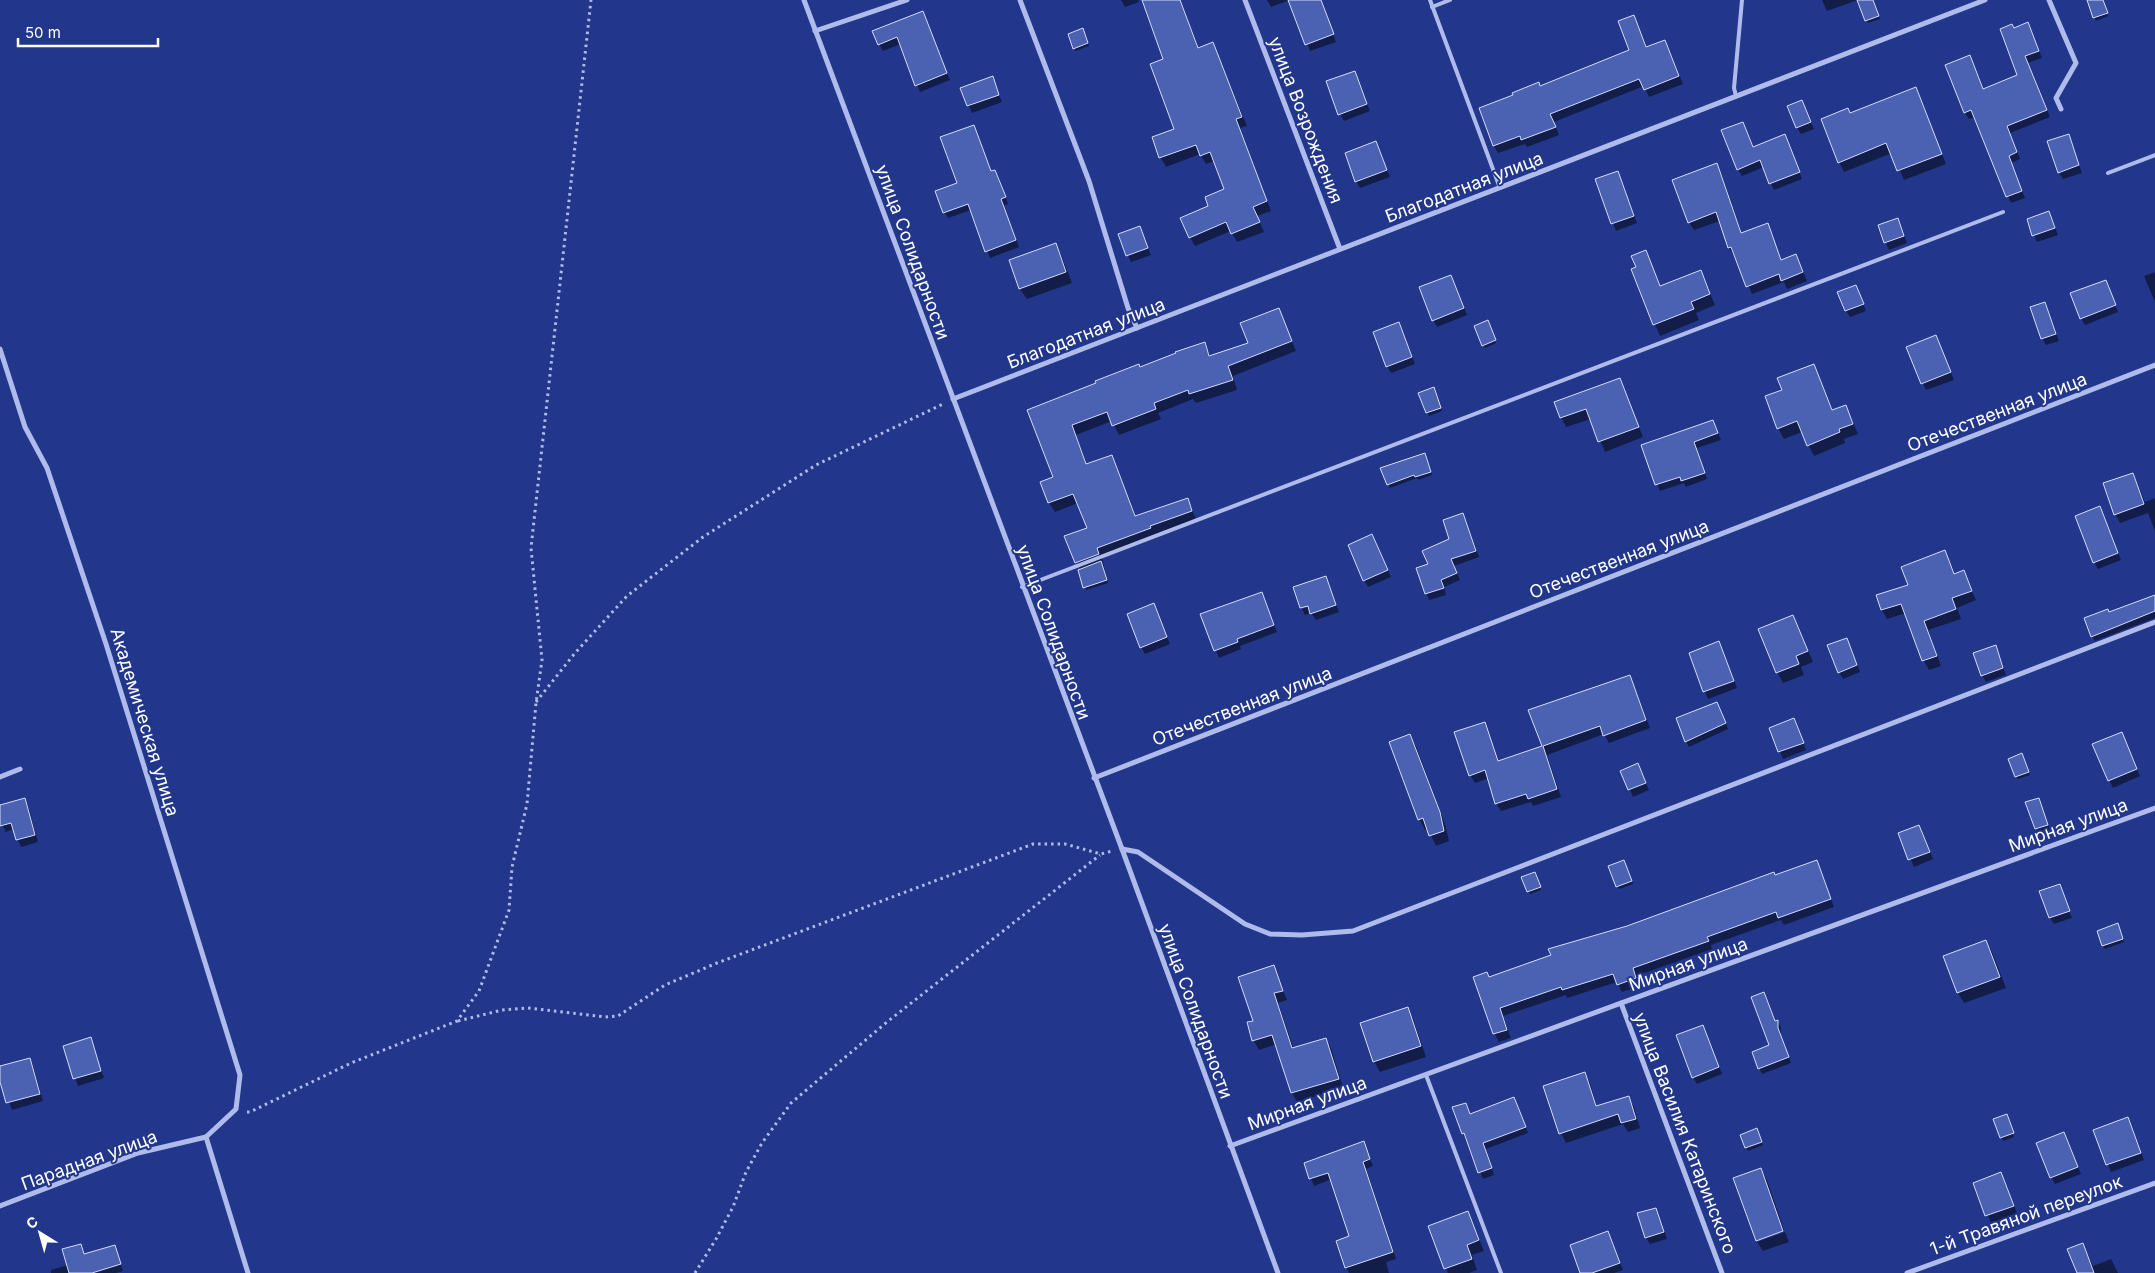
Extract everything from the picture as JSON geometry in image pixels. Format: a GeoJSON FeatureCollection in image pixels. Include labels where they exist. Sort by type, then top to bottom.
{"type":"FeatureCollection","features":[{"type":"Feature","properties":{"kind":"street","name":"улица Солидарности"},"geometry":{"type":"LineString","coordinates":[[804,0],[1022,587],[1122,849],[1278,1273]]}},
{"type":"Feature","properties":{"kind":"street"},"geometry":{"type":"LineString","coordinates":[[816,31],[908,0]]}},
{"type":"Feature","properties":{"kind":"street"},"geometry":{"type":"LineString","coordinates":[[1020,0],[1089,182],[1128,308],[1137,328]]}},
{"type":"Feature","properties":{"kind":"street","name":"улица Возрождения"},"geometry":{"type":"LineString","coordinates":[[1245,0],[1340,250]]}},
{"type":"Feature","properties":{"kind":"street","name":"Благодатная улица"},"geometry":{"type":"LineString","coordinates":[[953,400],[1985,0]]}},
{"type":"Feature","properties":{"kind":"street"},"geometry":{"type":"LineString","coordinates":[[2049,0],[2076,63],[2056,98],[2061,109]]}},
{"type":"Feature","properties":{"kind":"street","name":"Академическая улица"},"geometry":{"type":"LineString","coordinates":[[0,349],[25,427],[47,468],[97,616],[232,1047],[240,1075],[236,1109]]}},
{"type":"Feature","properties":{"kind":"street","name":"Отечественная улица"},"geometry":{"type":"LineString","coordinates":[[1094,778],[2155,365]]}},
{"type":"Feature","properties":{"kind":"street"},"geometry":{"type":"LineString","coordinates":[[1122,849],[1138,852],[1245,924],[1270,934],[1302,935],[1352,930],[2155,622]]}},
{"type":"Feature","properties":{"kind":"street"},"geometry":{"type":"LineString","coordinates":[[0,777],[20,769]]}},
{"type":"Feature","properties":{"kind":"street","name":"Мирная улица"},"geometry":{"type":"LineString","coordinates":[[1230,1146],[2155,808]]}},
{"type":"Feature","properties":{"kind":"street","name":"улица Василия Катаринского"},"geometry":{"type":"LineString","coordinates":[[1621,1003],[1722,1273]]}},
{"type":"Feature","properties":{"kind":"street","name":"Парадная улица"},"geometry":{"type":"LineString","coordinates":[[0,1206],[138,1153],[206,1137],[236,1109]]}},
{"type":"Feature","properties":{"kind":"street"},"geometry":{"type":"LineString","coordinates":[[206,1137],[248,1273]]}},
{"type":"Feature","properties":{"kind":"street","name":"1-й Травяной переулок"},"geometry":{"type":"LineString","coordinates":[[1907,1273],[2155,1183]]}},
{"type":"Feature","properties":{"kind":"lane"},"geometry":{"type":"LineString","coordinates":[[1430,0],[1500,188]]}},
{"type":"Feature","properties":{"kind":"lane"},"geometry":{"type":"LineString","coordinates":[[1432,7],[1450,0]]}},
{"type":"Feature","properties":{"kind":"lane"},"geometry":{"type":"LineString","coordinates":[[1736,96],[1734,88],[1742,0]]}},
{"type":"Feature","properties":{"kind":"lane"},"geometry":{"type":"LineString","coordinates":[[2108,173],[2155,156]]}},
{"type":"Feature","properties":{"kind":"lane"},"geometry":{"type":"LineString","coordinates":[[1022,587],[2003,212]]}},
{"type":"Feature","properties":{"kind":"lane"},"geometry":{"type":"LineString","coordinates":[[1426,1075],[1501,1273]]}},
{"type":"Feature","properties":{"kind":"path"},"geometry":{"type":"LineString","coordinates":[[457,1021],[479,991],[509,910],[512,867],[527,804],[536,703],[542,660],[531,548],[591,0]]}},
{"type":"Feature","properties":{"kind":"path"},"geometry":{"type":"LineString","coordinates":[[536,703],[576,653],[627,596],[703,537],[816,465],[953,400]]}},
{"type":"Feature","properties":{"kind":"path"},"geometry":{"type":"LineString","coordinates":[[236,1109],[250,1112],[351,1064],[457,1021],[502,1010],[528,1008],[605,1017],[618,1016],[665,985],[700,970],[784,936],[834,920],[1033,844],[1065,844],[1101,854]]}},
{"type":"Feature","properties":{"kind":"path"},"geometry":{"type":"LineString","coordinates":[[695,1273],[733,1208],[746,1172],[762,1143],[791,1103],[886,1022],[1101,854],[1122,849]]}},
{"type":"Feature","properties":{"kind":"building"},"geometry":{"type":"Polygon","coordinates":[[[1142,0],[1180,0],[1198,48],[1213,42],[1242,117],[1236,119],[1267,201],[1253,207],[1260,222],[1231,234],[1226,222],[1189,238],[1180,218],[1208,206],[1205,197],[1224,189],[1210,152],[1200,156],[1196,145],[1159,158],[1152,137],[1174,129],[1150,64],[1163,59],[1142,0]]]}},
{"type":"Feature","properties":{"kind":"building"},"geometry":{"type":"Polygon","coordinates":[[[1288,0],[1321,0],[1334,34],[1305,45],[1288,0]]]}},
{"type":"Feature","properties":{"kind":"building"},"geometry":{"type":"Polygon","coordinates":[[[1857,0],[1873,0],[1879,16],[1865,21],[1857,0]]]}},
{"type":"Feature","properties":{"kind":"building"},"geometry":{"type":"Polygon","coordinates":[[[2087,0],[2103,0],[2108,13],[2093,18],[2087,0]]]}},
{"type":"Feature","properties":{"kind":"building"},"geometry":{"type":"Polygon","coordinates":[[[923,11],[947,73],[915,86],[897,37],[878,45],[872,31],[923,11]]]}},
{"type":"Feature","properties":{"kind":"building"},"geometry":{"type":"Polygon","coordinates":[[[1634,15],[1646,47],[1665,40],[1679,76],[1644,90],[1639,79],[1550,114],[1556,127],[1521,140],[1520,136],[1493,146],[1479,108],[1513,95],[1512,93],[1539,82],[1540,86],[1629,50],[1618,21],[1634,15]]]}},
{"type":"Feature","properties":{"kind":"building"},"geometry":{"type":"Polygon","coordinates":[[[2028,22],[2039,51],[2025,56],[2047,110],[2007,126],[2017,152],[2009,156],[2022,191],[2006,197],[1971,110],[1964,113],[1945,65],[1970,55],[1983,89],[2017,75],[2000,29],[2012,24],[2014,28],[2028,22]]]}},
{"type":"Feature","properties":{"kind":"building"},"geometry":{"type":"Polygon","coordinates":[[[1083,28],[1088,43],[1073,49],[1068,34],[1083,28]]]}},
{"type":"Feature","properties":{"kind":"building"},"geometry":{"type":"Polygon","coordinates":[[[1355,71],[1367,104],[1338,115],[1326,81],[1355,71]]]}},
{"type":"Feature","properties":{"kind":"building"},"geometry":{"type":"Polygon","coordinates":[[[993,76],[999,95],[967,106],[960,88],[993,76]]]}},
{"type":"Feature","properties":{"kind":"building"},"geometry":{"type":"Polygon","coordinates":[[[1916,87],[1942,154],[1897,171],[1886,143],[1838,163],[1821,119],[1848,108],[1850,113],[1916,87]]]}},
{"type":"Feature","properties":{"kind":"building"},"geometry":{"type":"Polygon","coordinates":[[[1802,100],[1811,122],[1796,128],[1787,106],[1802,100]]]}},
{"type":"Feature","properties":{"kind":"building"},"geometry":{"type":"Polygon","coordinates":[[[1743,122],[1753,147],[1785,134],[1800,172],[1769,184],[1760,160],[1737,170],[1721,130],[1743,122]]]}},
{"type":"Feature","properties":{"kind":"building"},"geometry":{"type":"Polygon","coordinates":[[[974,125],[991,171],[995,170],[1006,197],[1001,199],[1016,240],[985,252],[968,204],[943,213],[935,191],[957,183],[940,137],[974,125]]]}},
{"type":"Feature","properties":{"kind":"building"},"geometry":{"type":"Polygon","coordinates":[[[2069,134],[2079,165],[2058,173],[2047,141],[2069,134]]]}},
{"type":"Feature","properties":{"kind":"building"},"geometry":{"type":"Polygon","coordinates":[[[1376,141],[1387,170],[1355,182],[1345,153],[1376,141]]]}},
{"type":"Feature","properties":{"kind":"building"},"geometry":{"type":"Polygon","coordinates":[[[1717,163],[1741,233],[1768,223],[1781,260],[1796,254],[1803,272],[1781,281],[1779,274],[1746,287],[1731,247],[1728,248],[1716,212],[1688,223],[1672,180],[1717,163]]]}},
{"type":"Feature","properties":{"kind":"building"},"geometry":{"type":"Polygon","coordinates":[[[1618,171],[1634,216],[1611,224],[1595,179],[1618,171]]]}},
{"type":"Feature","properties":{"kind":"building"},"geometry":{"type":"Polygon","coordinates":[[[2049,211],[2055,228],[2032,236],[2027,219],[2049,211]]]}},
{"type":"Feature","properties":{"kind":"building"},"geometry":{"type":"Polygon","coordinates":[[[1898,218],[1904,236],[1884,243],[1878,225],[1898,218]]]}},
{"type":"Feature","properties":{"kind":"building"},"geometry":{"type":"Polygon","coordinates":[[[1140,226],[1148,248],[1126,256],[1118,234],[1140,226]]]}},
{"type":"Feature","properties":{"kind":"building"},"geometry":{"type":"Polygon","coordinates":[[[1056,243],[1066,272],[1019,289],[1009,260],[1056,243]]]}},
{"type":"Feature","properties":{"kind":"building"},"geometry":{"type":"Polygon","coordinates":[[[1646,250],[1660,286],[1701,270],[1710,294],[1691,302],[1694,309],[1653,325],[1631,269],[1636,267],[1631,256],[1646,250]]]}},
{"type":"Feature","properties":{"kind":"building"},"geometry":{"type":"Polygon","coordinates":[[[1451,275],[1464,308],[1432,321],[1419,287],[1451,275]]]}},
{"type":"Feature","properties":{"kind":"building"},"geometry":{"type":"Polygon","coordinates":[[[2106,280],[2116,305],[2080,319],[2070,293],[2106,280]]]}},
{"type":"Feature","properties":{"kind":"building"},"geometry":{"type":"Polygon","coordinates":[[[1856,285],[1864,304],[1845,311],[1837,292],[1856,285]]]}},
{"type":"Feature","properties":{"kind":"building"},"geometry":{"type":"Polygon","coordinates":[[[2045,302],[2056,334],[2041,339],[2030,307],[2045,302]]]}},
{"type":"Feature","properties":{"kind":"building"},"geometry":{"type":"Polygon","coordinates":[[[1279,308],[1292,341],[1228,366],[1233,380],[1189,394],[1188,390],[1154,403],[1156,409],[1112,426],[1107,412],[1072,425],[1086,464],[1112,455],[1135,516],[1188,498],[1192,511],[1097,548],[1099,554],[1075,563],[1064,536],[1087,528],[1073,494],[1048,503],[1040,482],[1053,477],[1027,410],[1139,364],[1140,367],[1205,342],[1209,356],[1248,343],[1240,323],[1279,308]]]}},
{"type":"Feature","properties":{"kind":"building"},"geometry":{"type":"Polygon","coordinates":[[[1488,320],[1496,340],[1482,346],[1474,326],[1488,320]]]}},
{"type":"Feature","properties":{"kind":"building"},"geometry":{"type":"Polygon","coordinates":[[[1399,322],[1412,357],[1386,367],[1373,332],[1399,322]]]}},
{"type":"Feature","properties":{"kind":"building"},"geometry":{"type":"Polygon","coordinates":[[[1936,335],[1951,372],[1921,384],[1906,347],[1936,335]]]}},
{"type":"Feature","properties":{"kind":"building"},"geometry":{"type":"Polygon","coordinates":[[[1814,364],[1832,410],[1846,405],[1853,424],[1839,429],[1840,432],[1807,446],[1797,421],[1777,429],[1765,396],[1782,390],[1777,378],[1814,364]]]}},
{"type":"Feature","properties":{"kind":"building"},"geometry":{"type":"Polygon","coordinates":[[[1620,378],[1639,427],[1598,442],[1586,409],[1560,418],[1554,402],[1620,378]]]}},
{"type":"Feature","properties":{"kind":"building"},"geometry":{"type":"Polygon","coordinates":[[[1434,387],[1441,408],[1426,413],[1418,393],[1434,387]]]}},
{"type":"Feature","properties":{"kind":"building"},"geometry":{"type":"Polygon","coordinates":[[[1713,420],[1718,433],[1694,442],[1705,473],[1681,481],[1680,477],[1655,485],[1641,445],[1713,420]]]}},
{"type":"Feature","properties":{"kind":"building"},"geometry":{"type":"Polygon","coordinates":[[[1425,453],[1431,472],[1415,477],[1414,475],[1387,485],[1380,468],[1425,453]]]}},
{"type":"Feature","properties":{"kind":"building"},"geometry":{"type":"Polygon","coordinates":[[[2133,473],[2144,504],[2114,515],[2103,483],[2133,473]]]}},
{"type":"Feature","properties":{"kind":"building"},"geometry":{"type":"Polygon","coordinates":[[[2100,506],[2118,553],[2093,563],[2075,516],[2100,506]]]}},
{"type":"Feature","properties":{"kind":"building"},"geometry":{"type":"Polygon","coordinates":[[[1463,513],[1476,551],[1451,559],[1457,573],[1441,580],[1444,588],[1425,594],[1416,568],[1428,564],[1422,551],[1449,539],[1443,520],[1463,513]]]}},
{"type":"Feature","properties":{"kind":"building"},"geometry":{"type":"Polygon","coordinates":[[[1372,534],[1388,570],[1363,581],[1348,545],[1372,534]]]}},
{"type":"Feature","properties":{"kind":"building"},"geometry":{"type":"Polygon","coordinates":[[[1945,550],[1954,574],[1964,570],[1972,591],[1952,598],[1956,609],[1924,621],[1937,656],[1922,661],[1901,604],[1881,610],[1876,595],[1908,585],[1901,567],[1945,550]]]}},
{"type":"Feature","properties":{"kind":"building"},"geometry":{"type":"Polygon","coordinates":[[[1101,561],[1107,580],[1083,588],[1078,570],[1101,561]]]}},
{"type":"Feature","properties":{"kind":"building"},"geometry":{"type":"Polygon","coordinates":[[[1326,576],[1336,605],[1310,614],[1308,606],[1300,608],[1293,587],[1326,576]]]}},
{"type":"Feature","properties":{"kind":"building"},"geometry":{"type":"Polygon","coordinates":[[[1262,592],[1274,625],[1237,639],[1238,642],[1214,651],[1200,614],[1262,592]]]}},
{"type":"Feature","properties":{"kind":"building"},"geometry":{"type":"Polygon","coordinates":[[[2155,595],[2155,611],[2091,637],[2084,618],[2108,609],[2109,612],[2155,595]]]}},
{"type":"Feature","properties":{"kind":"building"},"geometry":{"type":"Polygon","coordinates":[[[1154,603],[1167,637],[1140,648],[1127,614],[1154,603]]]}},
{"type":"Feature","properties":{"kind":"building"},"geometry":{"type":"Polygon","coordinates":[[[1793,615],[1808,651],[1796,656],[1799,664],[1776,673],[1758,629],[1793,615]]]}},
{"type":"Feature","properties":{"kind":"building"},"geometry":{"type":"Polygon","coordinates":[[[1847,638],[1857,665],[1838,673],[1827,645],[1847,638]]]}},
{"type":"Feature","properties":{"kind":"building"},"geometry":{"type":"Polygon","coordinates":[[[1719,641],[1734,681],[1703,692],[1689,653],[1719,641]]]}},
{"type":"Feature","properties":{"kind":"building"},"geometry":{"type":"Polygon","coordinates":[[[1996,645],[2003,668],[1981,676],[1973,653],[1996,645]]]}},
{"type":"Feature","properties":{"kind":"building"},"geometry":{"type":"Polygon","coordinates":[[[1630,675],[1646,720],[1603,736],[1600,726],[1543,746],[1557,789],[1528,799],[1526,794],[1495,804],[1485,770],[1469,776],[1454,732],[1485,722],[1498,761],[1542,746],[1528,710],[1630,675]]]}},
{"type":"Feature","properties":{"kind":"building"},"geometry":{"type":"Polygon","coordinates":[[[1717,702],[1726,723],[1685,742],[1676,718],[1717,702]]]}},
{"type":"Feature","properties":{"kind":"building"},"geometry":{"type":"Polygon","coordinates":[[[1794,718],[1804,743],[1778,752],[1769,728],[1794,718]]]}},
{"type":"Feature","properties":{"kind":"building"},"geometry":{"type":"Polygon","coordinates":[[[2122,732],[2137,769],[2108,781],[2092,744],[2122,732]]]}},
{"type":"Feature","properties":{"kind":"building"},"geometry":{"type":"Polygon","coordinates":[[[1410,734],[1440,812],[1444,831],[1429,836],[1423,818],[1418,820],[1389,742],[1410,734]]]}},
{"type":"Feature","properties":{"kind":"building"},"geometry":{"type":"Polygon","coordinates":[[[2022,753],[2029,772],[2015,777],[2008,759],[2022,753]]]}},
{"type":"Feature","properties":{"kind":"building"},"geometry":{"type":"Polygon","coordinates":[[[1638,763],[1646,783],[1628,790],[1620,771],[1638,763]]]}},
{"type":"Feature","properties":{"kind":"building"},"geometry":{"type":"Polygon","coordinates":[[[25,798],[35,835],[16,840],[11,823],[0,826],[0,805],[25,798]]]}},
{"type":"Feature","properties":{"kind":"building"},"geometry":{"type":"Polygon","coordinates":[[[2039,798],[2048,825],[2035,829],[2025,802],[2039,798]]]}},
{"type":"Feature","properties":{"kind":"building"},"geometry":{"type":"Polygon","coordinates":[[[1919,825],[1930,852],[1908,860],[1898,833],[1919,825]]]}},
{"type":"Feature","properties":{"kind":"building"},"geometry":{"type":"Polygon","coordinates":[[[1624,860],[1632,881],[1616,887],[1608,866],[1624,860]]]}},
{"type":"Feature","properties":{"kind":"building"},"geometry":{"type":"Polygon","coordinates":[[[1817,860],[1831,899],[1778,918],[1776,912],[1707,937],[1709,941],[1633,968],[1636,978],[1617,985],[1613,974],[1562,990],[1561,987],[1500,1008],[1507,1030],[1493,1034],[1473,977],[1487,972],[1489,977],[1551,955],[1548,949],[1627,926],[1774,872],[1775,875],[1817,860]]]}},
{"type":"Feature","properties":{"kind":"building"},"geometry":{"type":"Polygon","coordinates":[[[1535,872],[1541,887],[1527,892],[1521,877],[1535,872]]]}},
{"type":"Feature","properties":{"kind":"building"},"geometry":{"type":"Polygon","coordinates":[[[2060,884],[2070,911],[2049,918],[2039,891],[2060,884]]]}},
{"type":"Feature","properties":{"kind":"building"},"geometry":{"type":"Polygon","coordinates":[[[2118,923],[2123,939],[2102,946],[2097,931],[2118,923]]]}},
{"type":"Feature","properties":{"kind":"building"},"geometry":{"type":"Polygon","coordinates":[[[1986,940],[2000,977],[1957,993],[1943,956],[1986,940]]]}},
{"type":"Feature","properties":{"kind":"building"},"geometry":{"type":"Polygon","coordinates":[[[1274,965],[1283,991],[1274,993],[1292,1048],[1326,1038],[1339,1079],[1291,1093],[1272,1035],[1252,1041],[1247,1022],[1253,1021],[1238,977],[1274,965]]]}},
{"type":"Feature","properties":{"kind":"building"},"geometry":{"type":"Polygon","coordinates":[[[1764,992],[1775,1021],[1778,1020],[1778,1028],[1789,1057],[1758,1069],[1752,1052],[1769,1045],[1751,997],[1764,992]]]}},
{"type":"Feature","properties":{"kind":"building"},"geometry":{"type":"Polygon","coordinates":[[[1408,1007],[1421,1046],[1373,1062],[1360,1023],[1408,1007]]]}},
{"type":"Feature","properties":{"kind":"building"},"geometry":{"type":"Polygon","coordinates":[[[1703,1025],[1719,1067],[1692,1078],[1676,1035],[1703,1025]]]}},
{"type":"Feature","properties":{"kind":"building"},"geometry":{"type":"Polygon","coordinates":[[[91,1037],[101,1071],[73,1079],[63,1046],[91,1037]]]}},
{"type":"Feature","properties":{"kind":"building"},"geometry":{"type":"Polygon","coordinates":[[[30,1058],[40,1094],[6,1103],[0,1082],[0,1066],[30,1058]]]}},
{"type":"Feature","properties":{"kind":"building"},"geometry":{"type":"Polygon","coordinates":[[[1585,1072],[1596,1106],[1629,1096],[1636,1119],[1621,1123],[1618,1114],[1559,1134],[1543,1086],[1585,1072]]]}},
{"type":"Feature","properties":{"kind":"building"},"geometry":{"type":"Polygon","coordinates":[[[1514,1097],[1526,1127],[1483,1143],[1492,1168],[1478,1173],[1464,1133],[1462,1134],[1452,1107],[1466,1103],[1470,1114],[1514,1097]]]}},
{"type":"Feature","properties":{"kind":"building"},"geometry":{"type":"Polygon","coordinates":[[[2007,1114],[2014,1133],[2000,1138],[1993,1119],[2007,1114]]]}},
{"type":"Feature","properties":{"kind":"building"},"geometry":{"type":"Polygon","coordinates":[[[2128,1117],[2141,1153],[2106,1165],[2093,1130],[2128,1117]]]}},
{"type":"Feature","properties":{"kind":"building"},"geometry":{"type":"Polygon","coordinates":[[[1757,1128],[1762,1142],[1745,1148],[1740,1135],[1757,1128]]]}},
{"type":"Feature","properties":{"kind":"building"},"geometry":{"type":"Polygon","coordinates":[[[2064,1132],[2078,1167],[2050,1178],[2036,1143],[2064,1132]]]}},
{"type":"Feature","properties":{"kind":"building"},"geometry":{"type":"Polygon","coordinates":[[[1364,1141],[1370,1159],[1363,1162],[1393,1252],[1345,1268],[1336,1241],[1349,1236],[1328,1173],[1309,1179],[1304,1163],[1364,1141]]]}},
{"type":"Feature","properties":{"kind":"building"},"geometry":{"type":"Polygon","coordinates":[[[1761,1168],[1783,1231],[1756,1241],[1733,1178],[1761,1168]]]}},
{"type":"Feature","properties":{"kind":"building"},"geometry":{"type":"Polygon","coordinates":[[[2001,1172],[2014,1206],[1985,1216],[1973,1183],[2001,1172]]]}},
{"type":"Feature","properties":{"kind":"building"},"geometry":{"type":"Polygon","coordinates":[[[1656,1208],[1664,1232],[1645,1238],[1637,1213],[1656,1208]]]}},
{"type":"Feature","properties":{"kind":"building"},"geometry":{"type":"Polygon","coordinates":[[[1468,1211],[1479,1240],[1467,1245],[1472,1259],[1444,1269],[1428,1226],[1468,1211]]]}},
{"type":"Feature","properties":{"kind":"building"},"geometry":{"type":"Polygon","coordinates":[[[1608,1231],[1620,1263],[1592,1273],[1580,1273],[1570,1245],[1608,1231]]]}},
{"type":"Feature","properties":{"kind":"building"},"geometry":{"type":"Polygon","coordinates":[[[2083,1243],[2094,1273],[2077,1273],[2067,1249],[2083,1243]]]}},
{"type":"Feature","properties":{"kind":"building"},"geometry":{"type":"Polygon","coordinates":[[[81,1244],[84,1254],[115,1245],[121,1264],[92,1273],[69,1273],[62,1249],[81,1244]]]}}]}
